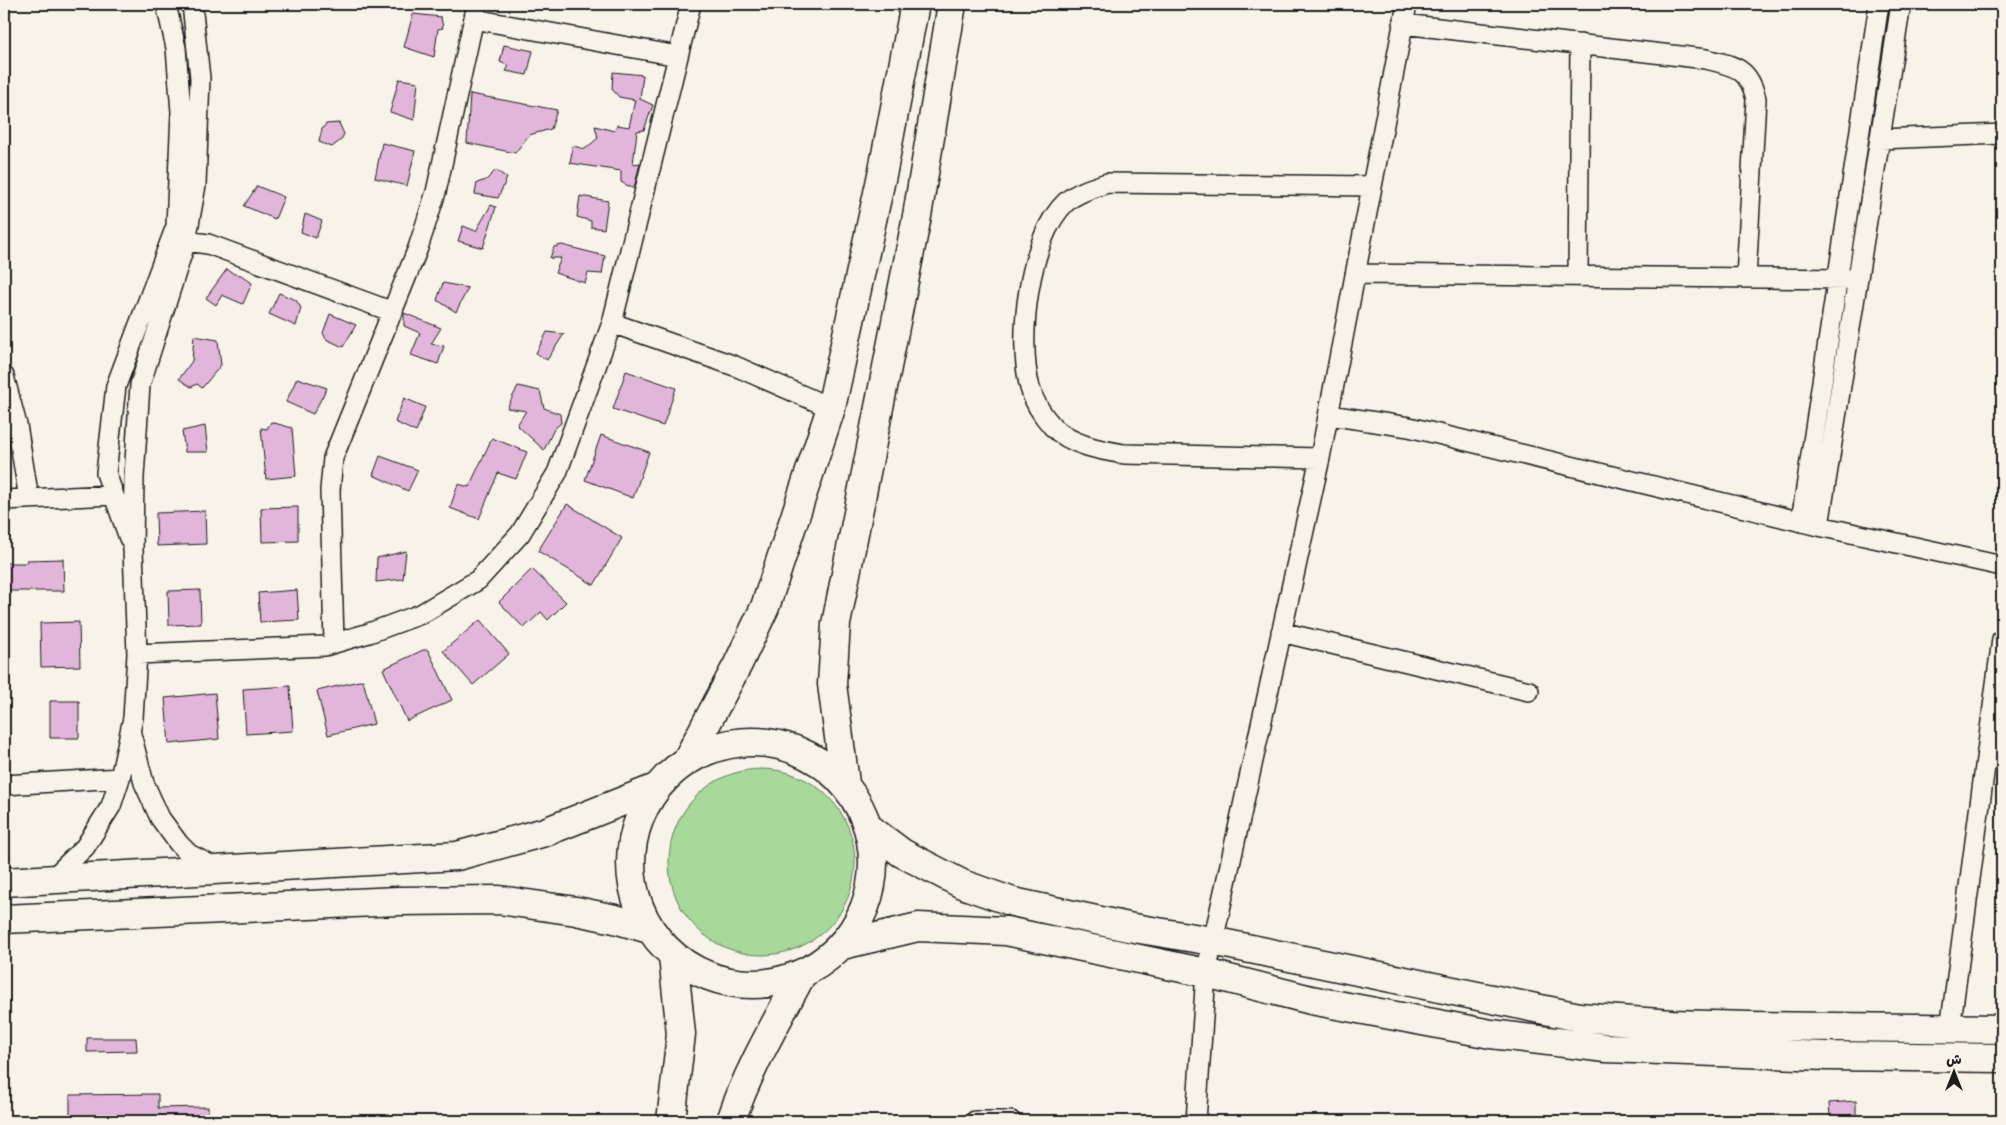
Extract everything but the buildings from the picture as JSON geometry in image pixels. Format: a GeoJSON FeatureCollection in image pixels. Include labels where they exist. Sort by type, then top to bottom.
{"type":"FeatureCollection","features":[{"type":"Feature","properties":{"kind":"main road"},"geometry":{"type":"LineString","coordinates":[[687,760],[730,743],[773,743],[804,752],[828,767],[845,783],[861,807],[870,829],[874,877],[864,913],[843,945],[819,965],[801,976],[746,985],[703,975],[673,956],[646,928],[635,899],[630,857],[640,814],[656,788],[687,760],[738,664],[765,607],[831,408],[883,170],[916,4]]}},
{"type":"Feature","properties":{"kind":"main road"},"geometry":{"type":"LineString","coordinates":[[845,783],[832,684],[836,624],[917,216],[952,4]]}},
{"type":"Feature","properties":{"kind":"main road"},"geometry":{"type":"LineString","coordinates":[[4,882],[457,856],[545,832],[656,788]]}},
{"type":"Feature","properties":{"kind":"main road"},"geometry":{"type":"LineString","coordinates":[[870,829],[902,853],[962,884],[1013,902],[1128,927],[1212,942],[1579,1017],[1692,1025],[2002,1029]]}},
{"type":"Feature","properties":{"kind":"main road"},"geometry":{"type":"LineString","coordinates":[[4,919],[398,901],[499,900],[576,911],[646,928]]}},
{"type":"Feature","properties":{"kind":"main road"},"geometry":{"type":"LineString","coordinates":[[843,945],[918,927],[1006,931],[1206,973],[1311,1000],[1491,1034],[1606,1048],[1826,1056],[2002,1058]]}},
{"type":"Feature","properties":{"kind":"main road"},"geometry":{"type":"LineString","coordinates":[[671,1121],[681,1034],[673,956]]}},
{"type":"Feature","properties":{"kind":"main road"},"geometry":{"type":"LineString","coordinates":[[731,1121],[759,1057],[801,976]]}},
{"type":"Feature","properties":{"kind":"street"},"geometry":{"type":"LineString","coordinates":[[133,549],[106,473],[116,386],[176,226],[181,112],[176,48],[166,4]]}},
{"type":"Feature","properties":{"kind":"street"},"geometry":{"type":"LineString","coordinates":[[52,879],[85,847],[111,806],[120,778],[133,718],[137,654],[133,549],[134,477],[140,385],[186,241],[196,185],[200,78],[192,4]]}},
{"type":"Feature","properties":{"kind":"street"},"geometry":{"type":"LineString","coordinates":[[137,654],[325,646],[370,633],[429,609],[478,580],[520,534],[557,473],[612,323],[691,4]]}},
{"type":"Feature","properties":{"kind":"street"},"geometry":{"type":"LineString","coordinates":[[1196,1121],[1206,973],[1320,458],[1407,4]]}},
{"type":"Feature","properties":{"kind":"street"},"geometry":{"type":"LineString","coordinates":[[1810,524],[1838,278],[1879,4]]}},
{"type":"Feature","properties":{"kind":"street"},"geometry":{"type":"LineString","coordinates":[[1810,524],[1858,279],[1901,4]]}},
{"type":"Feature","properties":{"kind":"street"},"geometry":{"type":"LineString","coordinates":[[334,643],[330,490],[333,458],[418,248],[436,192],[476,11],[678,56]]}},
{"type":"Feature","properties":{"kind":"street"},"geometry":{"type":"LineString","coordinates":[[1404,24],[1706,59],[1727,64],[1745,73],[1753,85],[1756,99],[1746,278]]}},
{"type":"Feature","properties":{"kind":"street"},"geometry":{"type":"LineString","coordinates":[[1578,276],[1580,44]]}},
{"type":"Feature","properties":{"kind":"street"},"geometry":{"type":"LineString","coordinates":[[1880,139],[2002,134]]}},
{"type":"Feature","properties":{"kind":"street"},"geometry":{"type":"LineString","coordinates":[[1320,458],[1124,454],[1096,449],[1075,441],[1054,429],[1038,408],[1030,388],[1026,360],[1025,319],[1030,284],[1039,247],[1050,221],[1066,202],[1086,190],[1107,183],[1372,186]]}},
{"type":"Feature","properties":{"kind":"street"},"geometry":{"type":"LineString","coordinates":[[186,241],[208,244],[393,312]]}},
{"type":"Feature","properties":{"kind":"street"},"geometry":{"type":"LineString","coordinates":[[1355,274],[1858,279]]}},
{"type":"Feature","properties":{"kind":"street"},"geometry":{"type":"LineString","coordinates":[[612,323],[735,366],[831,408]]}},
{"type":"Feature","properties":{"kind":"street"},"geometry":{"type":"LineString","coordinates":[[4,376],[17,425],[29,499]]}},
{"type":"Feature","properties":{"kind":"street"},"geometry":{"type":"LineString","coordinates":[[1328,414],[1409,427],[1810,524],[2002,566]]}},
{"type":"Feature","properties":{"kind":"street"},"geometry":{"type":"LineString","coordinates":[[4,500],[113,495]]}},
{"type":"Feature","properties":{"kind":"street"},"geometry":{"type":"LineString","coordinates":[[1281,632],[1529,691]]}},
{"type":"Feature","properties":{"kind":"street"},"geometry":{"type":"LineString","coordinates":[[1950,1028],[2002,639]]}},
{"type":"Feature","properties":{"kind":"street"},"geometry":{"type":"LineString","coordinates":[[130,730],[144,783],[160,818],[179,844],[190,854],[218,869]]}},
{"type":"Feature","properties":{"kind":"street"},"geometry":{"type":"LineString","coordinates":[[4,785],[120,778]]}},
{"type":"Feature","properties":{"kind":"street"},"geometry":{"type":"LineString","coordinates":[[975,1121],[1011,1121]]}},
{"type":"Feature","properties":{"kind":"green space"},"geometry":{"type":"Polygon","coordinates":[[[762,769],[780,771],[797,776],[806,780],[828,796],[844,818],[848,827],[853,844],[855,862],[853,880],[848,897],[844,906],[828,928],[806,944],[797,948],[780,953],[762,955],[744,953],[727,948],[718,944],[696,928],[680,906],[676,897],[671,880],[669,862],[671,844],[676,827],[680,818],[696,796],[718,780],[727,776],[744,771],[762,769]]]}}]}
